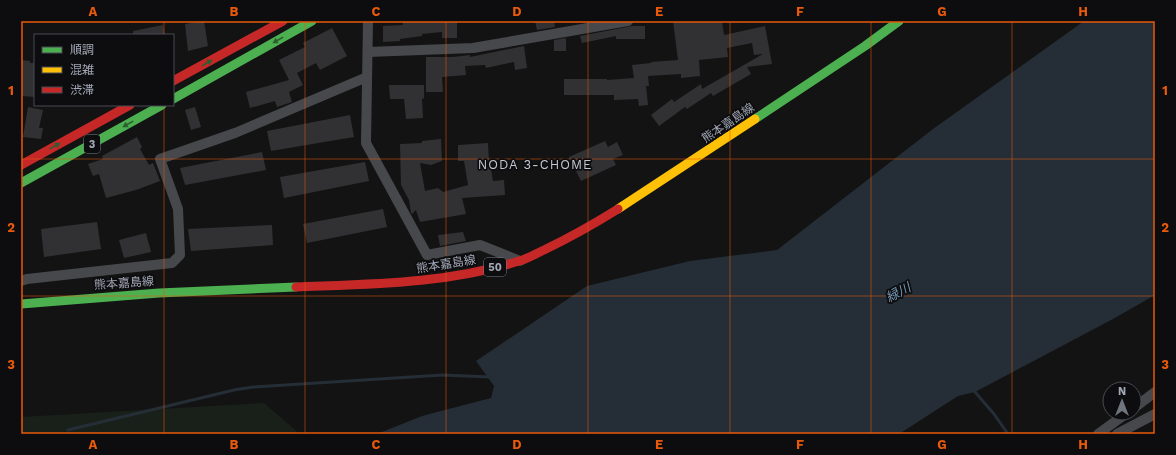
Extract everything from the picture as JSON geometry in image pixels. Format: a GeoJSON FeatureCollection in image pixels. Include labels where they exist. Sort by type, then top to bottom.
{"type":"FeatureCollection","features":[{"type":"Feature","properties":{"kind":"main road"},"geometry":{"type":"LineString","coordinates":[[174,80],[283,21]]}},
{"type":"Feature","properties":{"kind":"main road"},"geometry":{"type":"LineString","coordinates":[[174,98],[312,21]]}},
{"type":"Feature","properties":{"kind":"main road","name":"熊本嘉島線"},"geometry":{"type":"LineString","coordinates":[[21,304],[159,293],[382,284],[434,280],[469,274],[520,261],[577,234],[629,203],[865,46],[900,21]]}},
{"type":"Feature","properties":{"kind":"main road","name":"3"},"geometry":{"type":"LineString","coordinates":[[21,165],[128,106]]}},
{"type":"Feature","properties":{"kind":"main road","name":"3"},"geometry":{"type":"LineString","coordinates":[[21,183],[160,106]]}},
{"type":"Feature","properties":{"kind":"street"},"geometry":{"type":"LineString","coordinates":[[368,21],[366,143],[428,255],[480,245],[520,261]]}},
{"type":"Feature","properties":{"kind":"street"},"geometry":{"type":"LineString","coordinates":[[368,52],[473,48],[610,22],[628,21]]}},
{"type":"Feature","properties":{"kind":"street"},"geometry":{"type":"LineString","coordinates":[[21,281],[27,279],[172,263],[180,255],[178,209],[160,159],[235,133],[367,77]]}},
{"type":"Feature","properties":{"kind":"street"},"geometry":{"type":"LineString","coordinates":[[1142,402],[1155,392]]}},
{"type":"Feature","properties":{"kind":"street"},"geometry":{"type":"LineString","coordinates":[[1117,434],[1155,414]]}},
{"type":"Feature","properties":{"kind":"street"},"geometry":{"type":"LineString","coordinates":[[1098,434],[1116,421]]}},
{"type":"Feature","properties":{"kind":"shaded area"},"geometry":{"type":"Polygon","coordinates":[[[264,403],[300,434],[21,434],[21,417],[264,403]]]}},
{"type":"Feature","properties":{"kind":"water","name":"緑川"},"geometry":{"type":"Polygon","coordinates":[[[1084,21],[1155,21],[1155,295],[1113,319],[975,392],[958,396],[899,434],[377,434],[422,416],[491,398],[494,386],[476,361],[587,286],[690,261],[777,250],[933,129],[1084,21]]]}},
{"type":"Feature","properties":{"kind":"building"},"geometry":{"type":"Polygon","coordinates":[[[204,21],[208,46],[188,51],[185,24],[204,21]]]}},
{"type":"Feature","properties":{"kind":"building"},"geometry":{"type":"Polygon","coordinates":[[[457,21],[457,38],[442,38],[442,32],[422,34],[422,36],[400,39],[400,41],[383,42],[383,26],[403,25],[403,22],[457,21]]]}},
{"type":"Feature","properties":{"kind":"building"},"geometry":{"type":"Polygon","coordinates":[[[535,21],[554,21],[555,27],[537,30],[535,21]]]}},
{"type":"Feature","properties":{"kind":"building"},"geometry":{"type":"Polygon","coordinates":[[[673,21],[722,21],[724,35],[765,26],[772,64],[747,67],[751,74],[713,96],[711,93],[687,109],[685,107],[659,126],[651,115],[672,99],[674,102],[701,84],[702,89],[763,54],[754,55],[752,43],[727,48],[728,57],[699,60],[700,76],[681,78],[681,74],[648,76],[649,86],[646,86],[648,105],[639,106],[638,99],[614,100],[614,95],[564,95],[564,79],[607,80],[634,78],[632,65],[678,60],[673,21]]]}},
{"type":"Feature","properties":{"kind":"building"},"geometry":{"type":"Polygon","coordinates":[[[163,25],[165,34],[133,34],[133,31],[163,25]]]}},
{"type":"Feature","properties":{"kind":"building"},"geometry":{"type":"Polygon","coordinates":[[[632,26],[645,26],[645,39],[616,39],[616,36],[582,43],[580,36],[632,26]]]}},
{"type":"Feature","properties":{"kind":"building"},"geometry":{"type":"Polygon","coordinates":[[[332,28],[347,56],[320,70],[316,63],[297,73],[303,85],[289,92],[292,102],[277,107],[275,101],[250,108],[246,92],[289,80],[279,60],[305,47],[303,43],[332,28]]]}},
{"type":"Feature","properties":{"kind":"building"},"geometry":{"type":"Polygon","coordinates":[[[566,38],[566,51],[554,51],[554,40],[566,38]]]}},
{"type":"Feature","properties":{"kind":"building"},"geometry":{"type":"Polygon","coordinates":[[[524,46],[527,68],[515,70],[514,62],[486,68],[485,65],[465,66],[466,75],[442,77],[443,92],[426,92],[426,57],[453,57],[470,55],[470,57],[524,46]]]}},
{"type":"Feature","properties":{"kind":"building"},"geometry":{"type":"Polygon","coordinates":[[[21,60],[30,61],[30,63],[34,63],[34,97],[21,96],[21,60]]]}},
{"type":"Feature","properties":{"kind":"building"},"geometry":{"type":"Polygon","coordinates":[[[389,85],[424,85],[424,98],[422,99],[423,118],[406,119],[404,99],[390,99],[389,85]]]}},
{"type":"Feature","properties":{"kind":"building"},"geometry":{"type":"Polygon","coordinates":[[[28,107],[43,110],[39,128],[43,128],[41,139],[23,137],[28,107]]]}},
{"type":"Feature","properties":{"kind":"building"},"geometry":{"type":"Polygon","coordinates":[[[195,107],[201,127],[191,130],[185,110],[195,107]]]}},
{"type":"Feature","properties":{"kind":"building"},"geometry":{"type":"Polygon","coordinates":[[[350,115],[354,137],[271,151],[267,131],[350,115]]]}},
{"type":"Feature","properties":{"kind":"building"},"geometry":{"type":"Polygon","coordinates":[[[137,137],[142,147],[140,149],[149,165],[153,163],[160,181],[136,190],[106,198],[99,174],[93,176],[88,164],[103,159],[102,156],[137,137]]]}},
{"type":"Feature","properties":{"kind":"building"},"geometry":{"type":"Polygon","coordinates":[[[441,139],[442,161],[431,165],[420,163],[425,191],[438,188],[443,192],[468,185],[464,161],[458,161],[458,145],[488,143],[489,163],[493,181],[504,180],[505,195],[462,198],[466,214],[420,222],[416,210],[412,214],[411,213],[409,200],[401,185],[400,144],[422,143],[422,141],[441,139]]]}},
{"type":"Feature","properties":{"kind":"building"},"geometry":{"type":"Polygon","coordinates":[[[605,141],[608,147],[617,142],[623,155],[613,159],[616,165],[581,181],[569,157],[605,141]]]}},
{"type":"Feature","properties":{"kind":"building"},"geometry":{"type":"Polygon","coordinates":[[[262,152],[266,170],[185,185],[180,168],[262,152]]]}},
{"type":"Feature","properties":{"kind":"building"},"geometry":{"type":"Polygon","coordinates":[[[365,162],[369,181],[284,198],[280,177],[365,162]]]}},
{"type":"Feature","properties":{"kind":"building"},"geometry":{"type":"Polygon","coordinates":[[[383,209],[387,227],[307,243],[303,224],[383,209]]]}},
{"type":"Feature","properties":{"kind":"building"},"geometry":{"type":"Polygon","coordinates":[[[97,222],[101,249],[44,257],[41,229],[97,222]]]}},
{"type":"Feature","properties":{"kind":"building"},"geometry":{"type":"Polygon","coordinates":[[[272,225],[273,245],[191,251],[188,229],[272,225]]]}},
{"type":"Feature","properties":{"kind":"building"},"geometry":{"type":"Polygon","coordinates":[[[463,232],[466,241],[440,246],[438,235],[463,232]]]}},
{"type":"Feature","properties":{"kind":"building"},"geometry":{"type":"Polygon","coordinates":[[[146,233],[151,252],[124,258],[119,240],[146,233]]]}},
{"type":"Feature","properties":{"kind":"waterway"},"geometry":{"type":"LineString","coordinates":[[68,430],[234,390],[253,387],[442,375],[491,377]]}},
{"type":"Feature","properties":{"kind":"waterway"},"geometry":{"type":"LineString","coordinates":[[975,392],[994,414],[1008,434]]}},
{"type":"Feature","properties":{"kind":"traffic: fast"},"geometry":{"type":"LineString","coordinates":[[174,98],[312,21]]}},
{"type":"Feature","properties":{"kind":"traffic: fast"},"geometry":{"type":"LineString","coordinates":[[755,119],[865,46],[899,21]]}},
{"type":"Feature","properties":{"kind":"traffic: fast"},"geometry":{"type":"LineString","coordinates":[[21,183],[160,106]]}},
{"type":"Feature","properties":{"kind":"traffic: fast"},"geometry":{"type":"LineString","coordinates":[[21,304],[159,293],[296,287]]}},
{"type":"Feature","properties":{"kind":"traffic: slow"},"geometry":{"type":"LineString","coordinates":[[618,209],[755,119]]}},
{"type":"Feature","properties":{"kind":"traffic: jam"},"geometry":{"type":"LineString","coordinates":[[174,80],[283,21]]}},
{"type":"Feature","properties":{"kind":"traffic: jam"},"geometry":{"type":"LineString","coordinates":[[21,165],[128,106]]}},
{"type":"Feature","properties":{"kind":"traffic: jam"},"geometry":{"type":"LineString","coordinates":[[296,287],[408,282],[436,279],[492,269],[531,256],[572,236],[618,209]]}},
{"type":"Feature","properties":{"kind":"district","name":"NODA 3-CHOME"},"geometry":{"type":"Point","coordinates":[535,164]}}]}
